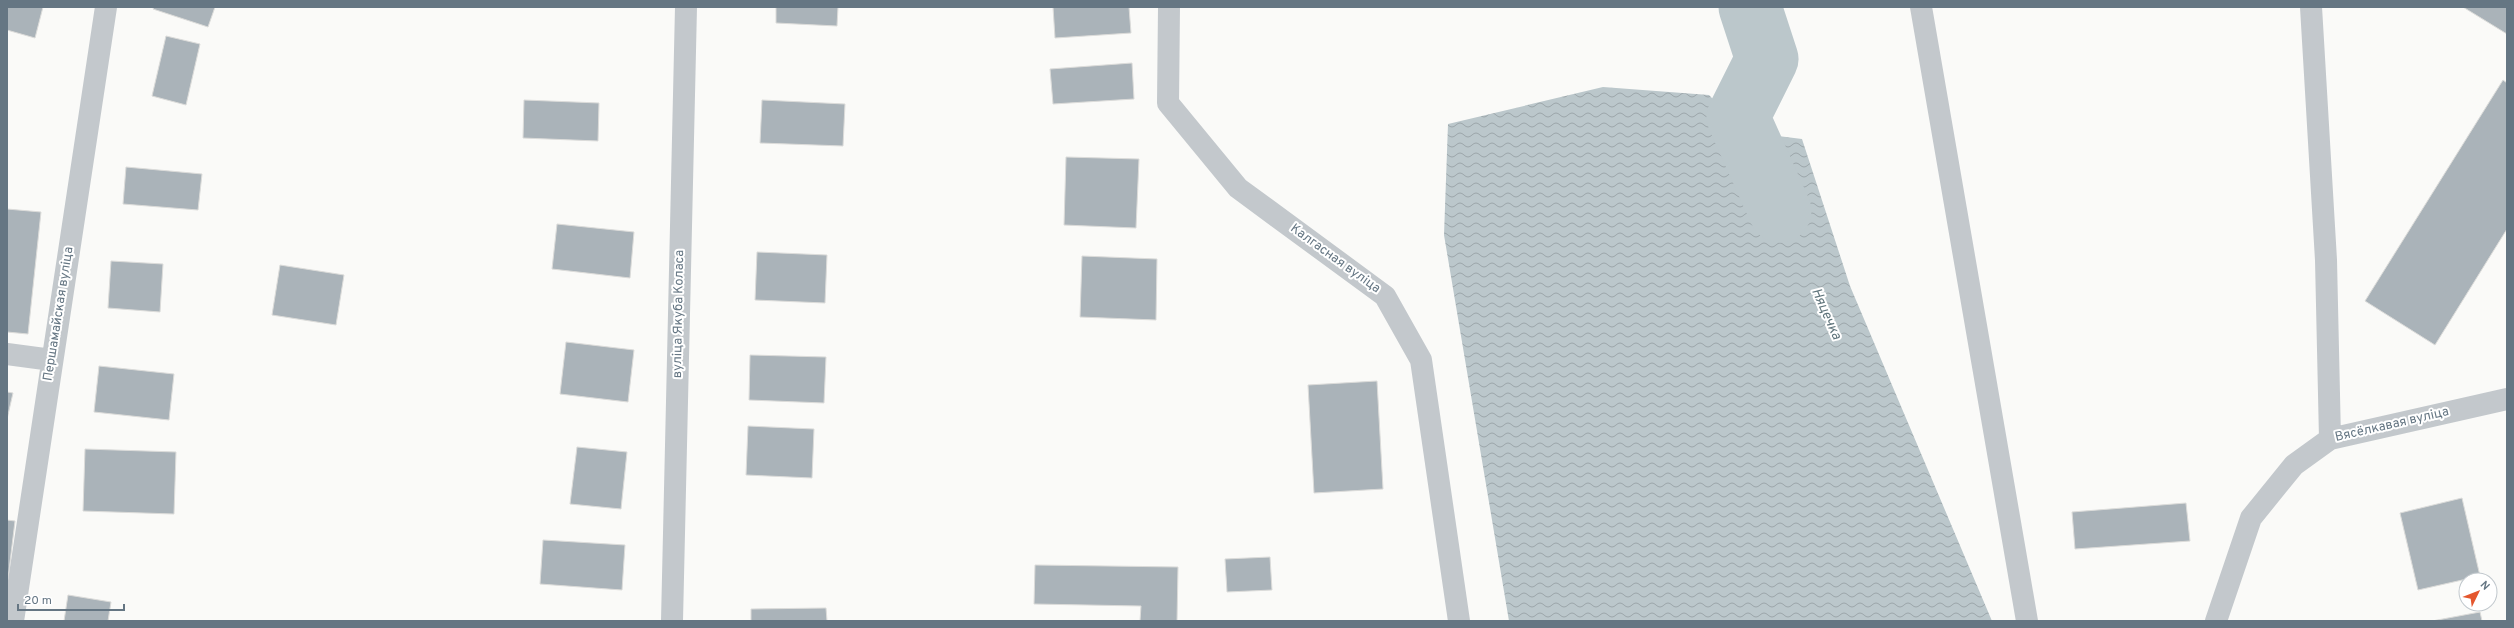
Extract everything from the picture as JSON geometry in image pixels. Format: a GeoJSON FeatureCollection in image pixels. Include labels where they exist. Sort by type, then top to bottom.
{"type":"FeatureCollection","features":[{"type":"Feature","properties":{"kind":"street","name":"Першамайская вуліца"},"geometry":{"type":"LineString","coordinates":[[13,621],[106,7]]}},
{"type":"Feature","properties":{"kind":"street","name":"вуліца Якуба Коласа"},"geometry":{"type":"LineString","coordinates":[[672,621],[686,7]]}},
{"type":"Feature","properties":{"kind":"street","name":"Калгасная вуліца"},"geometry":{"type":"LineString","coordinates":[[1169,7],[1168,103],[1238,188],[1385,296],[1421,360],[1458,621]]}},
{"type":"Feature","properties":{"kind":"street"},"geometry":{"type":"LineString","coordinates":[[1921,7],[2027,621]]}},
{"type":"Feature","properties":{"kind":"street"},"geometry":{"type":"LineString","coordinates":[[2312,7],[2326,260],[2330,439]]}},
{"type":"Feature","properties":{"kind":"street"},"geometry":{"type":"LineString","coordinates":[[7,354],[52,360]]}},
{"type":"Feature","properties":{"kind":"street","name":"Вясёлкавая вуліца"},"geometry":{"type":"LineString","coordinates":[[2216,621],[2251,518],[2294,465],[2330,439],[2507,398]]}},
{"type":"Feature","properties":{"kind":"water"},"geometry":{"type":"Polygon","coordinates":[[[1603,87],[1709,95],[1745,132],[1802,139],[1850,286],[1992,621],[1509,621],[1444,235],[1448,124],[1603,87]]]}},
{"type":"Feature","properties":{"kind":"building"},"geometry":{"type":"Polygon","coordinates":[[[7,7],[43,7],[35,38],[7,30],[7,7]]]}},
{"type":"Feature","properties":{"kind":"building"},"geometry":{"type":"Polygon","coordinates":[[[154,7],[215,7],[208,27],[153,9],[154,7]]]}},
{"type":"Feature","properties":{"kind":"building"},"geometry":{"type":"Polygon","coordinates":[[[776,7],[838,7],[837,26],[776,23],[776,7]]]}},
{"type":"Feature","properties":{"kind":"building"},"geometry":{"type":"Polygon","coordinates":[[[1053,7],[1129,7],[1131,33],[1055,38],[1053,7]]]}},
{"type":"Feature","properties":{"kind":"building"},"geometry":{"type":"Polygon","coordinates":[[[2463,7],[2507,7],[2507,34],[2463,7]]]}},
{"type":"Feature","properties":{"kind":"building"},"geometry":{"type":"Polygon","coordinates":[[[166,36],[200,44],[186,105],[152,96],[166,36]]]}},
{"type":"Feature","properties":{"kind":"building"},"geometry":{"type":"Polygon","coordinates":[[[1132,63],[1134,99],[1053,104],[1050,69],[1132,63]]]}},
{"type":"Feature","properties":{"kind":"building"},"geometry":{"type":"Polygon","coordinates":[[[2503,80],[2507,83],[2507,229],[2435,345],[2365,301],[2503,80]]]}},
{"type":"Feature","properties":{"kind":"building"},"geometry":{"type":"Polygon","coordinates":[[[524,100],[599,103],[598,141],[523,138],[524,100]]]}},
{"type":"Feature","properties":{"kind":"building"},"geometry":{"type":"Polygon","coordinates":[[[762,100],[845,104],[843,146],[760,143],[762,100]]]}},
{"type":"Feature","properties":{"kind":"building"},"geometry":{"type":"Polygon","coordinates":[[[1066,157],[1139,159],[1136,228],[1064,225],[1066,157]]]}},
{"type":"Feature","properties":{"kind":"building"},"geometry":{"type":"Polygon","coordinates":[[[126,167],[202,174],[198,210],[123,204],[126,167]]]}},
{"type":"Feature","properties":{"kind":"building"},"geometry":{"type":"Polygon","coordinates":[[[7,209],[41,212],[28,334],[7,332],[7,209]]]}},
{"type":"Feature","properties":{"kind":"building"},"geometry":{"type":"Polygon","coordinates":[[[557,224],[634,232],[630,278],[552,269],[557,224]]]}},
{"type":"Feature","properties":{"kind":"building"},"geometry":{"type":"Polygon","coordinates":[[[757,252],[827,255],[825,303],[755,300],[757,252]]]}},
{"type":"Feature","properties":{"kind":"building"},"geometry":{"type":"Polygon","coordinates":[[[1082,256],[1157,259],[1156,320],[1080,317],[1082,256]]]}},
{"type":"Feature","properties":{"kind":"building"},"geometry":{"type":"Polygon","coordinates":[[[111,261],[163,264],[160,312],[108,308],[111,261]]]}},
{"type":"Feature","properties":{"kind":"building"},"geometry":{"type":"Polygon","coordinates":[[[280,265],[344,275],[336,325],[272,315],[280,265]]]}},
{"type":"Feature","properties":{"kind":"building"},"geometry":{"type":"Polygon","coordinates":[[[566,342],[634,350],[628,402],[560,394],[566,342]]]}},
{"type":"Feature","properties":{"kind":"building"},"geometry":{"type":"Polygon","coordinates":[[[750,355],[826,357],[824,403],[749,400],[750,355]]]}},
{"type":"Feature","properties":{"kind":"building"},"geometry":{"type":"Polygon","coordinates":[[[99,366],[174,374],[169,420],[94,412],[99,366]]]}},
{"type":"Feature","properties":{"kind":"building"},"geometry":{"type":"Polygon","coordinates":[[[1377,381],[1383,489],[1314,493],[1308,385],[1377,381]]]}},
{"type":"Feature","properties":{"kind":"building"},"geometry":{"type":"Polygon","coordinates":[[[7,392],[13,393],[7,419],[7,392]]]}},
{"type":"Feature","properties":{"kind":"building"},"geometry":{"type":"Polygon","coordinates":[[[748,426],[814,429],[812,478],[746,475],[748,426]]]}},
{"type":"Feature","properties":{"kind":"building"},"geometry":{"type":"Polygon","coordinates":[[[577,447],[627,452],[621,509],[570,504],[577,447]]]}},
{"type":"Feature","properties":{"kind":"building"},"geometry":{"type":"Polygon","coordinates":[[[85,449],[176,452],[174,514],[83,511],[85,449]]]}},
{"type":"Feature","properties":{"kind":"building"},"geometry":{"type":"Polygon","coordinates":[[[2462,498],[2479,572],[2458,572],[2458,581],[2418,590],[2400,513],[2462,498]]]}},
{"type":"Feature","properties":{"kind":"building"},"geometry":{"type":"Polygon","coordinates":[[[2186,503],[2190,541],[2075,549],[2072,512],[2186,503]]]}},
{"type":"Feature","properties":{"kind":"building"},"geometry":{"type":"Polygon","coordinates":[[[7,520],[15,521],[7,587],[7,520]]]}},
{"type":"Feature","properties":{"kind":"building"},"geometry":{"type":"Polygon","coordinates":[[[543,540],[625,545],[622,590],[540,584],[543,540]]]}},
{"type":"Feature","properties":{"kind":"building"},"geometry":{"type":"Polygon","coordinates":[[[1270,557],[1272,590],[1227,592],[1225,559],[1270,557]]]}},
{"type":"Feature","properties":{"kind":"building"},"geometry":{"type":"Polygon","coordinates":[[[1035,565],[1178,567],[1177,621],[1140,621],[1141,606],[1034,604],[1035,565]]]}},
{"type":"Feature","properties":{"kind":"building"},"geometry":{"type":"Polygon","coordinates":[[[68,595],[111,602],[108,621],[64,621],[68,595]]]}},
{"type":"Feature","properties":{"kind":"building"},"geometry":{"type":"Polygon","coordinates":[[[826,608],[827,621],[751,621],[751,609],[826,608]]]}},
{"type":"Feature","properties":{"kind":"building"},"geometry":{"type":"Polygon","coordinates":[[[2480,612],[2482,621],[2432,621],[2480,612]]]}},
{"type":"Feature","properties":{"kind":"waterway","name":"Няцечка"},"geometry":{"type":"LineString","coordinates":[[1750,7],[1767,59],[1738,117],[1780,211]]}}]}
